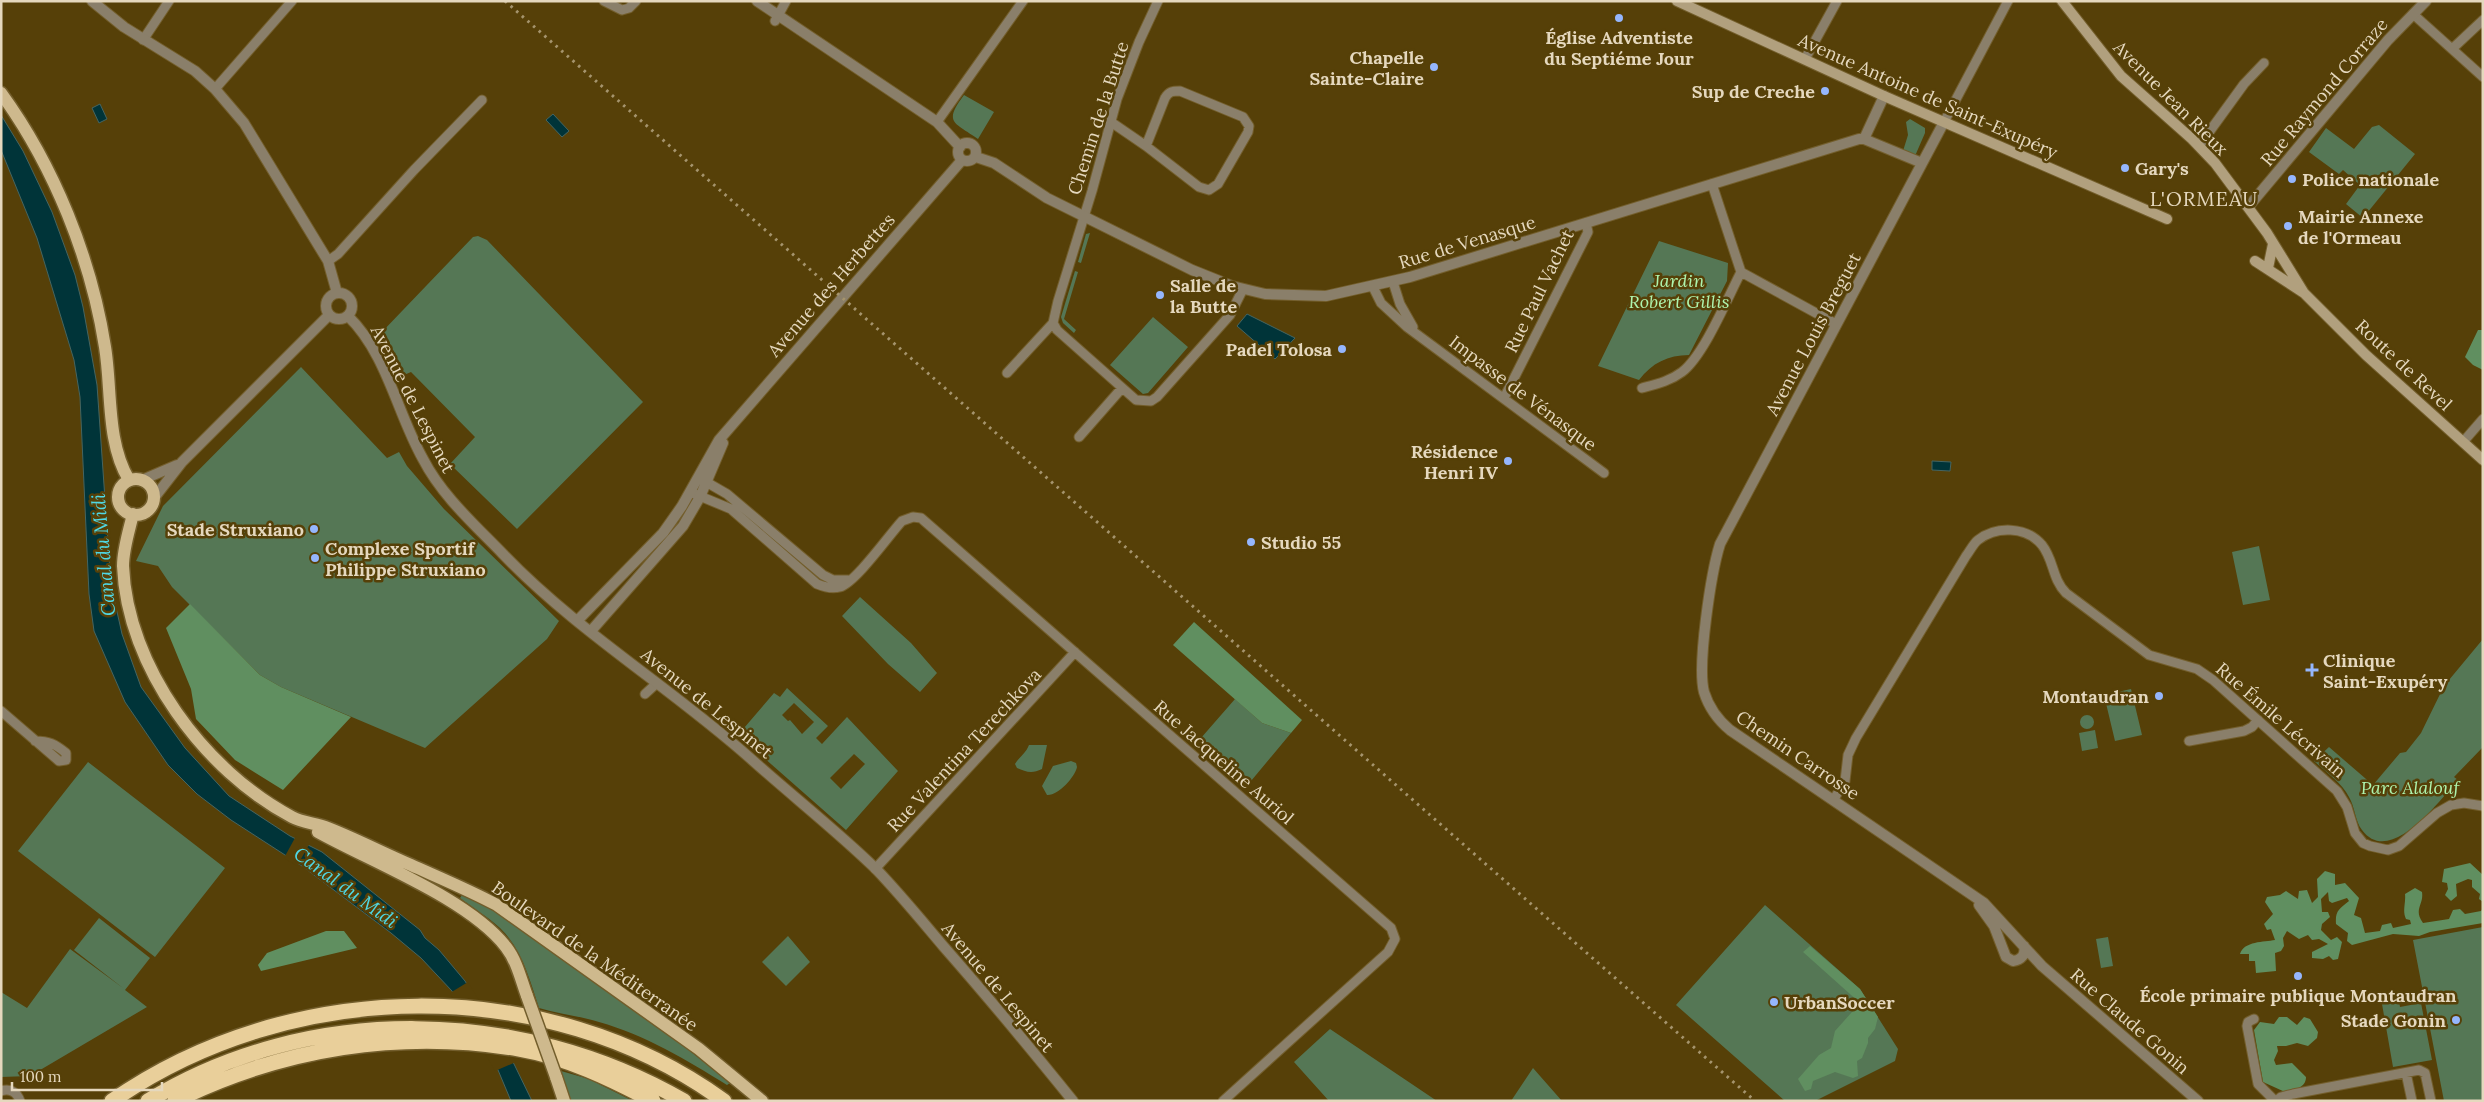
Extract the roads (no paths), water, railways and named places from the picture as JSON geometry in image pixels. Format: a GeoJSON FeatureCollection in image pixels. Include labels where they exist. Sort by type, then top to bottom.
{"type":"FeatureCollection","features":[{"type":"Feature","properties":{"kind":"highway"},"geometry":{"type":"LineString","coordinates":[[112,1101],[185,1059],[257,1031],[332,1012],[385,1006],[420,1006],[466,1008],[510,1014],[588,1032],[619,1043],[666,1065],[724,1101]]}},
{"type":"Feature","properties":{"kind":"highway"},"geometry":{"type":"LineString","coordinates":[[148,1101],[194,1076],[242,1056],[278,1045],[336,1034],[399,1029],[480,1032],[529,1040],[614,1066],[684,1101]]}},
{"type":"Feature","properties":{"kind":"highway"},"geometry":{"type":"LineString","coordinates":[[175,1101],[206,1086],[269,1063],[328,1049],[385,1042],[435,1041],[519,1049],[546,1056],[623,1085],[653,1101]]}},
{"type":"Feature","properties":{"kind":"main road","name":"Avenue Antoine de Saint-Exupéry"},"geometry":{"type":"LineString","coordinates":[[1677,1],[1884,96],[2167,219]]}},
{"type":"Feature","properties":{"kind":"main road","name":"Avenue Jean Rieux"},"geometry":{"type":"LineString","coordinates":[[2062,1],[2121,76],[2215,162],[2248,206],[2304,293]]}},
{"type":"Feature","properties":{"kind":"main road"},"geometry":{"type":"LineString","coordinates":[[1,93],[37,150],[60,197],[83,256],[105,346],[117,446],[135,480],[152,489],[154,498],[149,509],[139,514],[132,514],[123,510],[118,501],[121,486],[135,480]]}},
{"type":"Feature","properties":{"kind":"main road"},"geometry":{"type":"LineString","coordinates":[[2268,268],[2273,244]]}},
{"type":"Feature","properties":{"kind":"main road"},"geometry":{"type":"LineString","coordinates":[[2255,260],[2304,293]]}},
{"type":"Feature","properties":{"kind":"main road","name":"Route de Revel"},"geometry":{"type":"LineString","coordinates":[[2304,293],[2366,355],[2483,460]]}},
{"type":"Feature","properties":{"kind":"main road","name":"Boulevard de la Méditerranée"},"geometry":{"type":"LineString","coordinates":[[132,514],[124,550],[124,583],[139,638],[161,688],[187,726],[227,771],[247,787],[294,818],[326,827],[462,887],[497,905],[699,1050],[762,1101]]}},
{"type":"Feature","properties":{"kind":"main road"},"geometry":{"type":"LineString","coordinates":[[294,818],[437,895],[485,926],[507,949],[527,996],[564,1101]]}},
{"type":"Feature","properties":{"kind":"street","name":"Avenue de Lespinet"},"geometry":{"type":"LineString","coordinates":[[92,1],[124,28],[195,71],[244,123],[328,261],[337,293],[344,294],[350,299],[352,310],[348,316],[338,319],[329,315]]}},
{"type":"Feature","properties":{"kind":"street"},"geometry":{"type":"LineString","coordinates":[[143,40],[169,1]]}},
{"type":"Feature","properties":{"kind":"street"},"geometry":{"type":"LineString","coordinates":[[214,89],[292,1]]}},
{"type":"Feature","properties":{"kind":"street"},"geometry":{"type":"LineString","coordinates":[[604,1],[622,10],[629,8],[636,1]]}},
{"type":"Feature","properties":{"kind":"street"},"geometry":{"type":"LineString","coordinates":[[757,1],[777,18],[936,122],[960,146]]}},
{"type":"Feature","properties":{"kind":"street"},"geometry":{"type":"LineString","coordinates":[[777,18],[786,1]]}},
{"type":"Feature","properties":{"kind":"street"},"geometry":{"type":"LineString","coordinates":[[936,122],[1023,1]]}},
{"type":"Feature","properties":{"kind":"street","name":"Chemin de la Butte"},"geometry":{"type":"LineString","coordinates":[[976,156],[994,163],[1032,190],[1083,219],[1111,122],[1139,42],[1158,1]]}},
{"type":"Feature","properties":{"kind":"street"},"geometry":{"type":"LineString","coordinates":[[1804,59],[1837,1]]}},
{"type":"Feature","properties":{"kind":"street"},"geometry":{"type":"LineString","coordinates":[[1944,122],[2008,1]]}},
{"type":"Feature","properties":{"kind":"street","name":"Rue Raymond Corraze"},"geometry":{"type":"LineString","coordinates":[[2248,206],[2388,40],[2426,1]]}},
{"type":"Feature","properties":{"kind":"street"},"geometry":{"type":"LineString","coordinates":[[2413,14],[2483,77]]}},
{"type":"Feature","properties":{"kind":"street"},"geometry":{"type":"LineString","coordinates":[[2452,49],[2483,20]]}},
{"type":"Feature","properties":{"kind":"street"},"geometry":{"type":"LineString","coordinates":[[2199,146],[2244,84],[2264,63]]}},
{"type":"Feature","properties":{"kind":"street"},"geometry":{"type":"LineString","coordinates":[[1111,122],[1199,187],[1209,190],[1218,184],[1248,132],[1249,126],[1243,118],[1180,91],[1174,91],[1168,93],[1165,98],[1146,146]]}},
{"type":"Feature","properties":{"kind":"street"},"geometry":{"type":"LineString","coordinates":[[1884,96],[1864,139],[1922,163]]}},
{"type":"Feature","properties":{"kind":"street"},"geometry":{"type":"LineString","coordinates":[[328,261],[338,254],[414,170],[482,100]]}},
{"type":"Feature","properties":{"kind":"street","name":"Avenue Louis Breguet"},"geometry":{"type":"LineString","coordinates":[[1715,563],[1725,533],[1944,122]]}},
{"type":"Feature","properties":{"kind":"street","name":"Rue de Venasque"},"geometry":{"type":"LineString","coordinates":[[1083,219],[1216,281],[1243,289],[1264,294],[1310,297],[1344,294],[1393,282],[1864,139]]}},
{"type":"Feature","properties":{"kind":"street"},"geometry":{"type":"LineString","coordinates":[[966,143],[973,144],[977,151],[976,156],[970,160],[962,160],[958,154],[960,146],[966,143]]}},
{"type":"Feature","properties":{"kind":"street","name":"Avenue des Herbettes"},"geometry":{"type":"LineString","coordinates":[[592,630],[676,535],[700,496],[703,480],[719,440],[765,384],[962,160]]}},
{"type":"Feature","properties":{"kind":"street"},"geometry":{"type":"LineString","coordinates":[[1712,184],[1741,272],[1836,324]]}},
{"type":"Feature","properties":{"kind":"street"},"geometry":{"type":"LineString","coordinates":[[1007,373],[1053,323],[1083,219]]}},
{"type":"Feature","properties":{"kind":"street","name":"Rue Paul Vachet"},"geometry":{"type":"LineString","coordinates":[[1504,398],[1588,232],[1586,223]]}},
{"type":"Feature","properties":{"kind":"street"},"geometry":{"type":"LineString","coordinates":[[1642,388],[1664,382],[1682,372],[1696,358],[1741,272]]}},
{"type":"Feature","properties":{"kind":"street","name":"Impasse de Vénasque"},"geometry":{"type":"LineString","coordinates":[[1393,282],[1406,317],[1423,339]]}},
{"type":"Feature","properties":{"kind":"street","name":"Impasse de Vénasque"},"geometry":{"type":"LineString","coordinates":[[1373,287],[1381,303],[1423,339],[1604,473]]}},
{"type":"Feature","properties":{"kind":"street"},"geometry":{"type":"LineString","coordinates":[[1053,323],[1057,330],[1122,388],[1136,400],[1142,402],[1157,397],[1230,315],[1243,289]]}},
{"type":"Feature","properties":{"kind":"street"},"geometry":{"type":"LineString","coordinates":[[154,498],[182,462],[329,315],[326,307],[327,300],[337,293]]}},
{"type":"Feature","properties":{"kind":"street","name":"Avenue de Lespinet"},"geometry":{"type":"LineString","coordinates":[[348,316],[363,334],[393,388],[418,451],[435,480],[506,557],[565,612],[592,630],[749,758],[875,869],[965,971],[1073,1101]]}},
{"type":"Feature","properties":{"kind":"street"},"geometry":{"type":"LineString","coordinates":[[1079,437],[1122,388]]}},
{"type":"Feature","properties":{"kind":"street"},"geometry":{"type":"LineString","coordinates":[[2463,442],[2483,419]]}},
{"type":"Feature","properties":{"kind":"street"},"geometry":{"type":"LineString","coordinates":[[135,480],[167,471],[182,462]]}},
{"type":"Feature","properties":{"kind":"street"},"geometry":{"type":"LineString","coordinates":[[703,480],[727,494],[823,576],[839,581],[853,578]]}},
{"type":"Feature","properties":{"kind":"street","name":"Avenue des Herbettes"},"geometry":{"type":"LineString","coordinates":[[578,620],[663,533],[690,492],[703,480]]}},
{"type":"Feature","properties":{"kind":"street","name":"Rue Jacqueline Auriol"},"geometry":{"type":"LineString","coordinates":[[690,492],[731,508],[817,584],[834,588],[844,585],[853,578],[902,521],[912,517],[921,518],[1391,928],[1395,935],[1394,943],[1388,952],[1224,1101]]}},
{"type":"Feature","properties":{"kind":"street","name":"Rue Émile Lécrivain"},"geometry":{"type":"LineString","coordinates":[[1834,800],[1845,781],[1848,755],[1856,738],[1966,556],[1976,542],[1997,531],[2014,530],[2036,540],[2049,558],[2057,583],[2066,593],[2149,655],[2191,667],[2204,673],[2258,720],[2337,791],[2348,807],[2355,832],[2363,843],[2388,850],[2398,846],[2436,813],[2451,805],[2464,803],[2483,806]]}},
{"type":"Feature","properties":{"kind":"street","name":"Chemin Carrosse"},"geometry":{"type":"LineString","coordinates":[[1715,563],[1702,663],[1702,683],[1708,702],[1717,717],[1730,730],[1984,903],[2022,943]]}},
{"type":"Feature","properties":{"kind":"street","name":"Rue Valentina Terechkova"},"geometry":{"type":"LineString","coordinates":[[875,869],[1075,652]]}},
{"type":"Feature","properties":{"kind":"street"},"geometry":{"type":"LineString","coordinates":[[645,694],[657,683]]}},
{"type":"Feature","properties":{"kind":"street"},"geometry":{"type":"LineString","coordinates":[[1,711],[35,741]]}},
{"type":"Feature","properties":{"kind":"street"},"geometry":{"type":"LineString","coordinates":[[2189,741],[2244,731],[2252,727],[2258,720]]}},
{"type":"Feature","properties":{"kind":"street","name":"Chemin Carrosse"},"geometry":{"type":"LineString","coordinates":[[1967,891],[1994,926],[2003,947]]}},
{"type":"Feature","properties":{"kind":"street"},"geometry":{"type":"LineString","coordinates":[[2011,939],[2022,943],[2024,953],[2021,958],[2009,960],[2004,954],[2003,947],[2011,939]]}},
{"type":"Feature","properties":{"kind":"street","name":"Rue Claude Gonin"},"geometry":{"type":"LineString","coordinates":[[2022,943],[2042,966],[2198,1101]]}},
{"type":"Feature","properties":{"kind":"street","name":"Rue Claude Gonin"},"geometry":{"type":"LineString","coordinates":[[2021,958],[2042,966]]}},
{"type":"Feature","properties":{"kind":"street"},"geometry":{"type":"LineString","coordinates":[[2254,1019],[2248,1022],[2247,1026],[2258,1084],[2275,1101],[2281,1096],[2419,1070],[2425,1073],[2431,1101]]}},
{"type":"Feature","properties":{"kind":"street"},"geometry":{"type":"LineString","coordinates":[[2406,1073],[2412,1101]]}},
{"type":"Feature","properties":{"kind":"street"},"geometry":{"type":"LineString","coordinates":[[1,1091],[9,1090],[15,1092],[20,1101]]}},
{"type":"Feature","properties":{"kind":"water"},"geometry":{"type":"Polygon","coordinates":[[[100,104],[107,119],[99,123],[92,108],[100,104]]]}},
{"type":"Feature","properties":{"kind":"water"},"geometry":{"type":"Polygon","coordinates":[[[553,114],[569,131],[562,137],[546,120],[553,114]]]}},
{"type":"Feature","properties":{"kind":"water","name":"Canal du Midi"},"geometry":{"type":"Polygon","coordinates":[[[1,115],[23,151],[52,212],[75,275],[83,307],[97,385],[111,585],[122,634],[141,687],[185,748],[229,796],[290,836],[322,852],[420,930],[425,938],[439,950],[465,981],[514,1064],[532,1101],[511,1101],[498,1070],[452,991],[421,958],[302,866],[231,820],[197,794],[168,765],[125,702],[94,631],[89,594],[80,397],[74,360],[37,238],[1,150],[1,115]]]}},
{"type":"Feature","properties":{"kind":"water"},"geometry":{"type":"Polygon","coordinates":[[[1247,314],[1295,338],[1275,359],[1237,326],[1247,314]]]}},
{"type":"Feature","properties":{"kind":"water"},"geometry":{"type":"Polygon","coordinates":[[[1932,461],[1951,462],[1950,471],[1932,470],[1932,461]]]}},
{"type":"Feature","properties":{"kind":"railway"},"geometry":{"type":"LineString","coordinates":[[505,1],[1755,1101]]}},
{"type":"Feature","properties":{"kind":"place","name":"Église Adventiste du Septiéme Jour"},"geometry":{"type":"Point","coordinates":[1619,18]}},
{"type":"Feature","properties":{"kind":"place","name":"Chapelle Sainte-Claire"},"geometry":{"type":"Point","coordinates":[1434,67]}},
{"type":"Feature","properties":{"kind":"place","name":"Sup de Creche"},"geometry":{"type":"Point","coordinates":[1825,91]}},
{"type":"Feature","properties":{"kind":"place","name":"Gary's"},"geometry":{"type":"Point","coordinates":[2125,168]}},
{"type":"Feature","properties":{"kind":"place","name":"Police nationale"},"geometry":{"type":"Point","coordinates":[2292,179]}},
{"type":"Feature","properties":{"kind":"place","name":"Mairie Annexe de l'Ormeau"},"geometry":{"type":"Point","coordinates":[2288,226]}},
{"type":"Feature","properties":{"kind":"place","name":"Salle de la Butte"},"geometry":{"type":"Point","coordinates":[1160,295]}},
{"type":"Feature","properties":{"kind":"place","name":"Padel Tolosa"},"geometry":{"type":"Point","coordinates":[1342,349]}},
{"type":"Feature","properties":{"kind":"place","name":"Résidence Henri IV"},"geometry":{"type":"Point","coordinates":[1508,461]}},
{"type":"Feature","properties":{"kind":"place","name":"Stade Struxiano"},"geometry":{"type":"Point","coordinates":[314,529]}},
{"type":"Feature","properties":{"kind":"place","name":"Studio 55"},"geometry":{"type":"Point","coordinates":[1251,542]}},
{"type":"Feature","properties":{"kind":"place","name":"Complexe Sportif Philippe Struxiano"},"geometry":{"type":"Point","coordinates":[315,558]}},
{"type":"Feature","properties":{"kind":"place","name":"Clinique Saint-Exupéry"},"geometry":{"type":"Point","coordinates":[2312,670]}},
{"type":"Feature","properties":{"kind":"place","name":"Montaudran"},"geometry":{"type":"Point","coordinates":[2159,696]}},
{"type":"Feature","properties":{"kind":"place","name":"École primaire publique Montaudran"},"geometry":{"type":"Point","coordinates":[2298,976]}},
{"type":"Feature","properties":{"kind":"place","name":"UrbanSoccer"},"geometry":{"type":"Point","coordinates":[1774,1002]}},
{"type":"Feature","properties":{"kind":"place","name":"Stade Gonin"},"geometry":{"type":"Point","coordinates":[2456,1020]}},
{"type":"Feature","properties":{"kind":"district","name":"L'ORMEAU"},"geometry":{"type":"Point","coordinates":[2204,198]}},
{"type":"Feature","properties":{"kind":"park label","name":"Jardin Robert Gillis"},"geometry":{"type":"Point","coordinates":[1679,290]}},
{"type":"Feature","properties":{"kind":"park label","name":"Parc Alalouf"},"geometry":{"type":"Point","coordinates":[2410,787]}}]}
